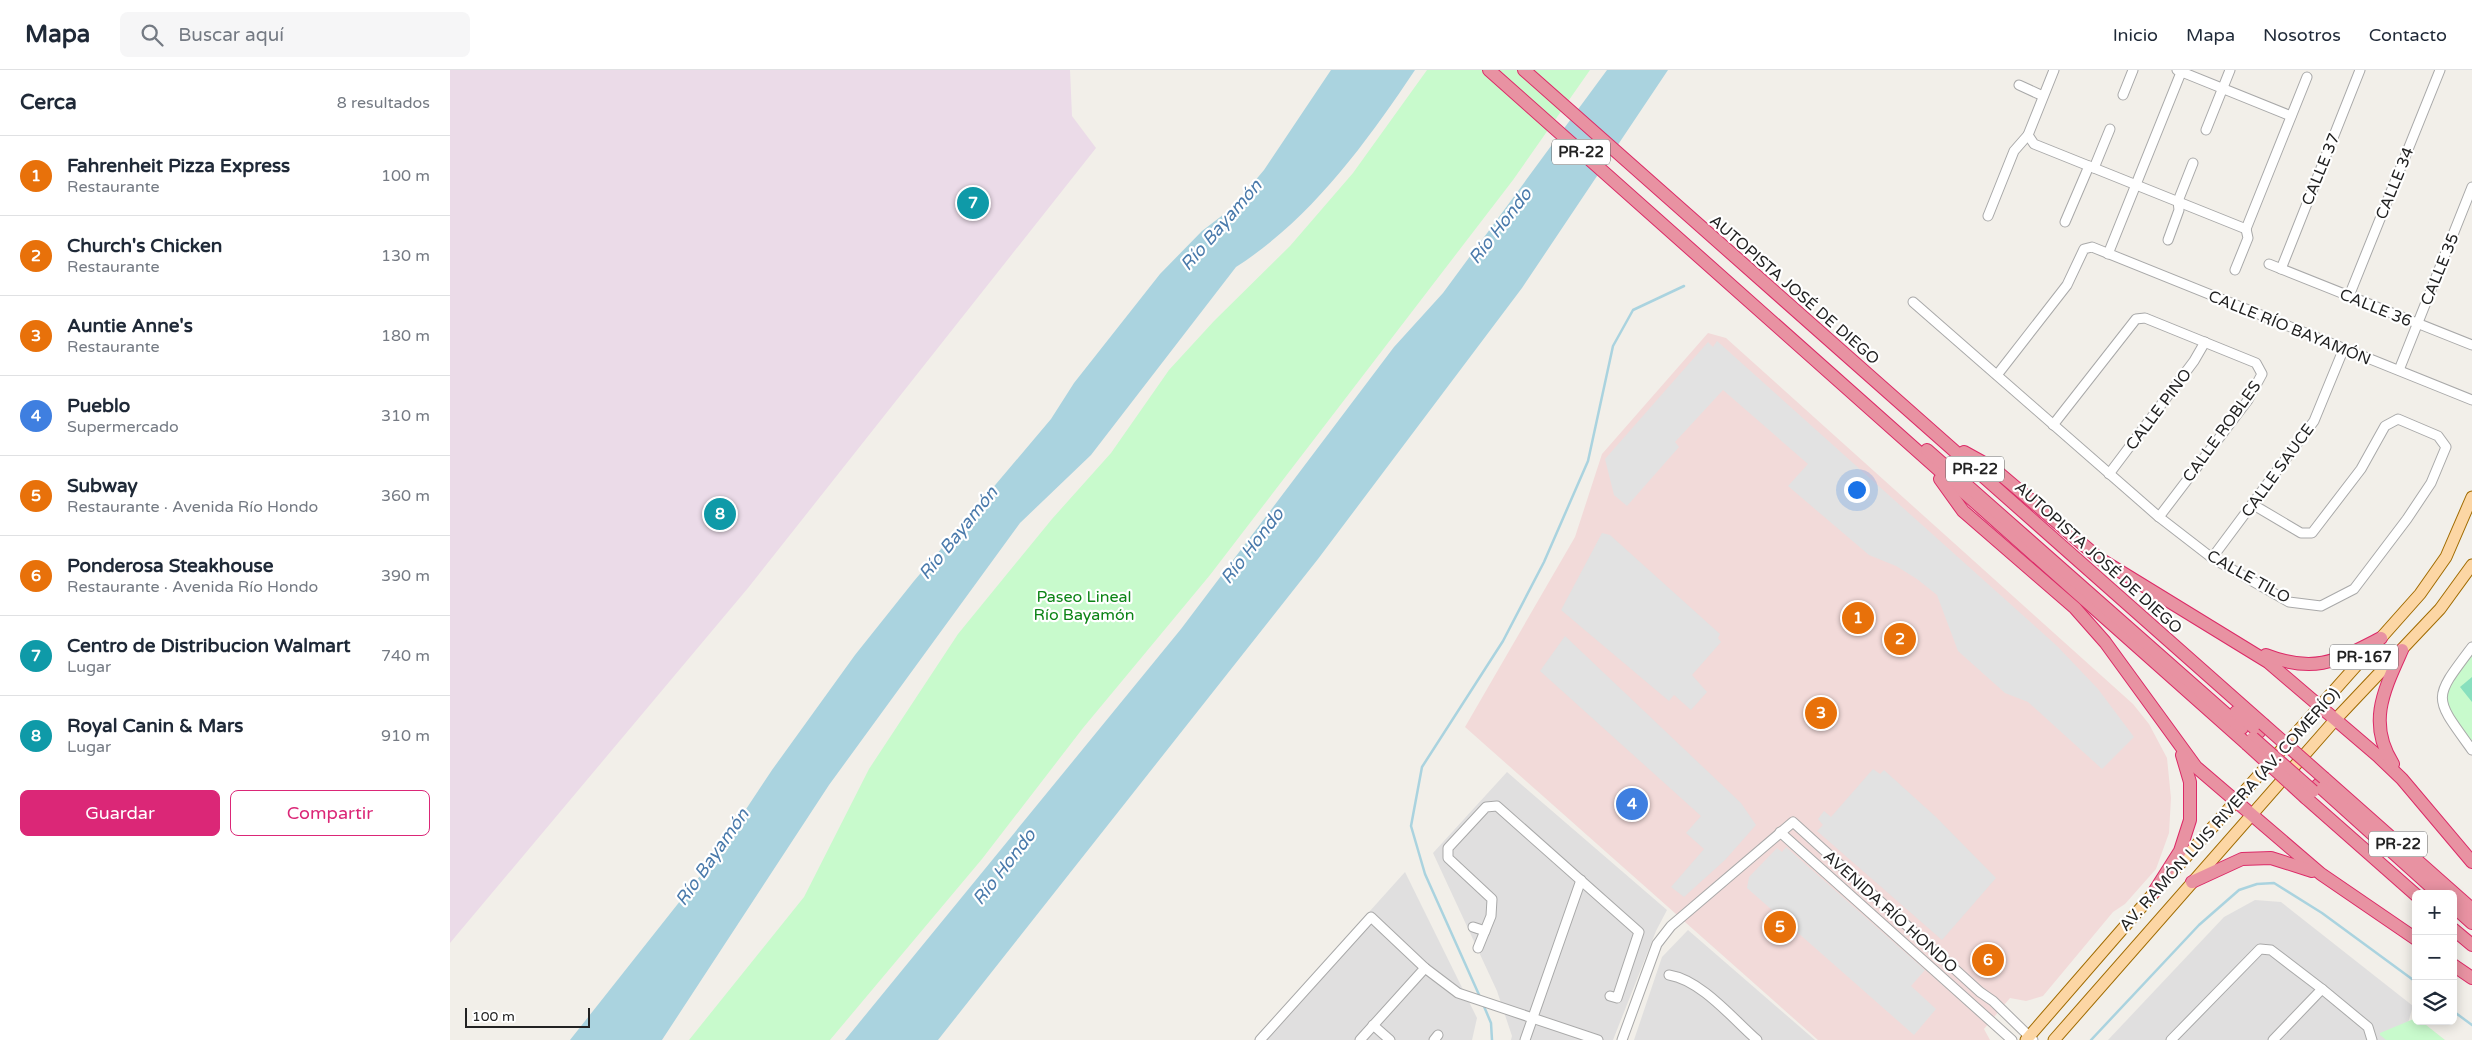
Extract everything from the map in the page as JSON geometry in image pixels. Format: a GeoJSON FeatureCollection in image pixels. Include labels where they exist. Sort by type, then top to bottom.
{"type":"FeatureCollection","features":[{"type":"Feature","properties":{"kind":"highway","name":"AUTOPISTA JOSÉ DE DIEGO"},"geometry":{"type":"LineString","coordinates":[[1489,70],[1928,461],[2255,735],[2315,788],[2472,909]]}},
{"type":"Feature","properties":{"kind":"highway","name":"AUTOPISTA JOSÉ DE DIEGO"},"geometry":{"type":"LineString","coordinates":[[1524,70],[1944,441],[2255,735],[2315,788],[2412,891]]}},
{"type":"Feature","properties":{"kind":"highway"},"geometry":{"type":"LineString","coordinates":[[1689,217],[1714,246],[1743,274],[2255,735]]}},
{"type":"Feature","properties":{"kind":"highway"},"geometry":{"type":"LineString","coordinates":[[1889,426],[1933,454],[2255,735]]}},
{"type":"Feature","properties":{"kind":"highway"},"geometry":{"type":"LineString","coordinates":[[1944,441],[1993,468],[2100,559],[2268,662],[2378,756],[2402,779],[2472,862]]}},
{"type":"Feature","properties":{"kind":"highway"},"geometry":{"type":"LineString","coordinates":[[1928,461],[1963,511],[2075,608],[2105,642],[2178,746],[2196,767],[2234,802],[2321,874],[2412,937]]}},
{"type":"Feature","properties":{"kind":"highway"},"geometry":{"type":"LineString","coordinates":[[2248,648],[2293,664],[2314,665],[2346,656],[2381,638]]}},
{"type":"Feature","properties":{"kind":"highway"},"geometry":{"type":"LineString","coordinates":[[2402,650],[2386,685],[2379,716],[2383,744],[2402,779]]}},
{"type":"Feature","properties":{"kind":"highway"},"geometry":{"type":"LineString","coordinates":[[2154,892],[2180,852],[2190,820],[2190,782],[2178,746]]}},
{"type":"Feature","properties":{"kind":"highway"},"geometry":{"type":"LineString","coordinates":[[2315,788],[2426,890]]}},
{"type":"Feature","properties":{"kind":"highway"},"geometry":{"type":"LineString","coordinates":[[2315,788],[2434,890]]}},
{"type":"Feature","properties":{"kind":"highway"},"geometry":{"type":"LineString","coordinates":[[2192,882],[2233,861],[2256,858],[2283,861],[2321,874]]}},
{"type":"Feature","properties":{"kind":"highway"},"geometry":{"type":"LineString","coordinates":[[2457,910],[2472,923]]}},
{"type":"Feature","properties":{"kind":"highway"},"geometry":{"type":"LineString","coordinates":[[2457,918],[2472,931]]}},
{"type":"Feature","properties":{"kind":"highway"},"geometry":{"type":"LineString","coordinates":[[2457,932],[2472,945]]}},
{"type":"Feature","properties":{"kind":"highway"},"geometry":{"type":"LineString","coordinates":[[2457,968],[2472,978]]}},
{"type":"Feature","properties":{"kind":"main road","name":"AV. RAMÓN LUIS RIVERA (AV. COMERÍO)"},"geometry":{"type":"LineString","coordinates":[[2030,1038],[2154,892],[2420,594],[2446,557],[2472,497]]}},
{"type":"Feature","properties":{"kind":"main road","name":"AV. RAMÓN LUIS RIVERA (AV. COMERÍO)"},"geometry":{"type":"LineString","coordinates":[[2054,1040],[2336,720],[2440,609],[2472,565]]}},
{"type":"Feature","properties":{"kind":"street"},"geometry":{"type":"LineString","coordinates":[[1988,216],[2014,151],[2028,135],[2054,70]]}},
{"type":"Feature","properties":{"kind":"street"},"geometry":{"type":"LineString","coordinates":[[2123,95],[2133,70]]}},
{"type":"Feature","properties":{"kind":"street"},"geometry":{"type":"LineString","coordinates":[[2206,130],[2230,70]]}},
{"type":"Feature","properties":{"kind":"street","name":"CALLE 37"},"geometry":{"type":"LineString","coordinates":[[2281,269],[2360,70]]}},
{"type":"Feature","properties":{"kind":"street","name":"CALLE 34"},"geometry":{"type":"LineString","coordinates":[[2349,296],[2440,70]]}},
{"type":"Feature","properties":{"kind":"street"},"geometry":{"type":"LineString","coordinates":[[2108,254],[2180,71],[2291,116]]}},
{"type":"Feature","properties":{"kind":"street"},"geometry":{"type":"LineString","coordinates":[[2235,270],[2248,238],[2246,229],[2307,77]]}},
{"type":"Feature","properties":{"kind":"street"},"geometry":{"type":"LineString","coordinates":[[2019,85],[2043,96]]}},
{"type":"Feature","properties":{"kind":"street"},"geometry":{"type":"LineString","coordinates":[[2065,222],[2110,129]]}},
{"type":"Feature","properties":{"kind":"street"},"geometry":{"type":"LineString","coordinates":[[2028,135],[2034,144],[2246,229]]}},
{"type":"Feature","properties":{"kind":"street"},"geometry":{"type":"LineString","coordinates":[[2168,240],[2179,210],[2178,201],[2193,162]]}},
{"type":"Feature","properties":{"kind":"street","name":"CALLE 35"},"geometry":{"type":"LineString","coordinates":[[2399,370],[2472,187]]}},
{"type":"Feature","properties":{"kind":"street","name":"CALLE RÍO BAYAMÓN"},"geometry":{"type":"LineString","coordinates":[[1997,375],[2067,285],[2084,249],[2092,247],[2472,400]]}},
{"type":"Feature","properties":{"kind":"street","name":"CALLE 36"},"geometry":{"type":"LineString","coordinates":[[2268,264],[2472,345]]}},
{"type":"Feature","properties":{"kind":"street","name":"CALLE TILO"},"geometry":{"type":"LineString","coordinates":[[1913,302],[2159,517],[2212,558],[2289,602],[2321,606],[2354,589],[2408,519],[2431,483],[2446,447],[2438,436],[2399,420],[2384,426],[2361,469],[2312,533],[2301,533],[2252,504]]}},
{"type":"Feature","properties":{"kind":"street","name":"CALLE ROBLES"},"geometry":{"type":"LineString","coordinates":[[2054,425],[2136,319],[2146,318],[2256,363],[2262,374],[2248,400],[2159,517]]}},
{"type":"Feature","properties":{"kind":"street","name":"CALLE PINO"},"geometry":{"type":"LineString","coordinates":[[2108,474],[2194,361],[2204,342]]}},
{"type":"Feature","properties":{"kind":"street","name":"CALLE SAUCE"},"geometry":{"type":"LineString","coordinates":[[2212,558],[2314,421],[2344,348]]}},
{"type":"Feature","properties":{"kind":"street"},"geometry":{"type":"LineString","coordinates":[[2472,647],[2446,681],[2441,695],[2444,711],[2472,750]]}},
{"type":"Feature","properties":{"kind":"street"},"geometry":{"type":"LineString","coordinates":[[1478,948],[1491,916],[1492,899],[1448,858],[1448,848],[1486,807],[1497,806],[1639,932],[1617,998],[1610,996]]}},
{"type":"Feature","properties":{"kind":"street","name":"AVENIDA RÍO HONDO"},"geometry":{"type":"LineString","coordinates":[[2012,1040],[1780,832],[1794,822],[2030,1038]]}},
{"type":"Feature","properties":{"kind":"street"},"geometry":{"type":"LineString","coordinates":[[1622,1040],[1657,944],[1671,926],[1780,832]]}},
{"type":"Feature","properties":{"kind":"street"},"geometry":{"type":"LineString","coordinates":[[1525,1040],[1581,880]]}},
{"type":"Feature","properties":{"kind":"street"},"geometry":{"type":"LineString","coordinates":[[1260,1040],[1371,917],[1425,968],[1458,993],[1598,1040]]}},
{"type":"Feature","properties":{"kind":"street"},"geometry":{"type":"LineString","coordinates":[[1473,927],[1485,931]]}},
{"type":"Feature","properties":{"kind":"street"},"geometry":{"type":"LineString","coordinates":[[2171,1040],[2260,949],[2271,950],[2322,989],[2368,1028],[2372,1040]]}},
{"type":"Feature","properties":{"kind":"street"},"geometry":{"type":"LineString","coordinates":[[1360,1040],[1425,968]]}},
{"type":"Feature","properties":{"kind":"street"},"geometry":{"type":"LineString","coordinates":[[1669,975],[1682,977],[1698,987],[1756,1040]]}},
{"type":"Feature","properties":{"kind":"street"},"geometry":{"type":"LineString","coordinates":[[2273,1040],[2322,989]]}},
{"type":"Feature","properties":{"kind":"street"},"geometry":{"type":"LineString","coordinates":[[1373,1025],[1390,1040]]}},
{"type":"Feature","properties":{"kind":"shaded area"},"geometry":{"type":"Polygon","coordinates":[[[450,70],[1070,70],[1072,116],[1096,148],[748,588],[450,943],[450,70]]]}},
{"type":"Feature","properties":{"kind":"shaded area"},"geometry":{"type":"Polygon","coordinates":[[[1708,333],[1726,338],[2133,704],[2149,724],[2167,758],[2171,798],[2169,833],[2156,869],[2125,904],[2113,912],[2043,996],[2026,1001],[2010,998],[1984,1029],[1990,1040],[1818,1040],[1465,727],[1575,537],[1602,454],[1708,333]]]}},
{"type":"Feature","properties":{"kind":"shaded area"},"geometry":{"type":"Polygon","coordinates":[[[1717,341],[2057,646],[2098,689],[2134,737],[2102,769],[2028,702],[2005,693],[1958,651],[1937,595],[1917,579],[1896,566],[1869,555],[1788,486],[1808,464],[1723,390],[1675,442],[1679,447],[1627,506],[1614,495],[1605,459],[1708,342],[1713,347],[1717,341]]]}},
{"type":"Feature","properties":{"kind":"shaded area"},"geometry":{"type":"Polygon","coordinates":[[[1602,533],[1610,535],[1720,634],[1718,638],[1721,642],[1692,675],[1707,692],[1691,710],[1674,695],[1669,701],[1561,610],[1602,533]]]}},
{"type":"Feature","properties":{"kind":"shaded area"},"geometry":{"type":"Polygon","coordinates":[[[1565,636],[1741,803],[1756,825],[1725,860],[1684,897],[1671,887],[1704,849],[1686,833],[1701,816],[1540,671],[1565,636]]]}},
{"type":"Feature","properties":{"kind":"shaded area"},"geometry":{"type":"Polygon","coordinates":[[[1873,769],[1880,774],[1884,770],[1936,817],[1996,878],[1942,940],[1817,831],[1823,825],[1818,819],[1824,811],[1831,817],[1873,769]]]}},
{"type":"Feature","properties":{"kind":"shaded area"},"geometry":{"type":"Polygon","coordinates":[[[1507,772],[1667,910],[1656,931],[1613,1040],[1511,1040],[1512,1036],[1497,991],[1433,853],[1507,772]]]}},
{"type":"Feature","properties":{"kind":"shaded area"},"geometry":{"type":"Polygon","coordinates":[[[1786,847],[1925,970],[1911,986],[1936,1009],[1914,1035],[1747,888],[1749,877],[1777,848],[1782,852],[1786,847]]]}},
{"type":"Feature","properties":{"kind":"shaded area"},"geometry":{"type":"Polygon","coordinates":[[[1405,872],[1477,1018],[1472,1040],[1254,1040],[1405,872]]]}},
{"type":"Feature","properties":{"kind":"shaded area"},"geometry":{"type":"Polygon","coordinates":[[[2255,900],[2281,902],[2412,1005],[2403,1040],[2108,1040],[2224,917],[2255,900]]]}},
{"type":"Feature","properties":{"kind":"shaded area"},"geometry":{"type":"Polygon","coordinates":[[[1688,930],[1815,1040],[1634,1040],[1662,957],[1688,930]]]}},
{"type":"Feature","properties":{"kind":"green space","name":"Paseo Lineal Río Bayamón"},"geometry":{"type":"Polygon","coordinates":[[[1427,70],[1590,70],[1513,180],[1210,575],[1083,728],[982,859],[830,1040],[689,1040],[804,897],[869,769],[958,634],[1052,519],[1111,453],[1169,370],[1214,321],[1290,246],[1353,173],[1427,70]]]}},
{"type":"Feature","properties":{"kind":"green space"},"geometry":{"type":"Polygon","coordinates":[[[2472,654],[2472,741],[2470,742],[2450,718],[2446,710],[2445,694],[2452,679],[2472,654]]]}},
{"type":"Feature","properties":{"kind":"green space"},"geometry":{"type":"Polygon","coordinates":[[[2472,677],[2472,702],[2460,687],[2472,677]]]}},
{"type":"Feature","properties":{"kind":"green space"},"geometry":{"type":"Polygon","coordinates":[[[2412,1020],[2412,1025],[2426,1025],[2445,1040],[2386,1040],[2380,1033],[2412,1020]]]}},
{"type":"Feature","properties":{"kind":"water","name":"Río Bayamón"},"geometry":{"type":"Polygon","coordinates":[[[1331,70],[1415,70],[1357,152],[1335,178],[1289,226],[1236,267],[1091,455],[1020,523],[829,785],[662,1040],[570,1040],[711,862],[772,770],[855,655],[914,581],[1051,419],[1074,383],[1160,274],[1202,231],[1232,208],[1264,170],[1331,70]]]}},
{"type":"Feature","properties":{"kind":"water","name":"Río Hondo"},"geometry":{"type":"Polygon","coordinates":[[[1607,70],[1668,70],[1522,288],[1318,559],[938,1040],[845,1040],[1181,629],[1394,347],[1443,293],[1607,70]]]}},
{"type":"Feature","properties":{"kind":"waterway"},"geometry":{"type":"LineString","coordinates":[[1480,997],[1425,874],[1411,826],[1422,767],[1503,641],[1544,562],[1588,461],[1613,346],[1633,310],[1684,286]]}},
{"type":"Feature","properties":{"kind":"waterway"},"geometry":{"type":"LineString","coordinates":[[2091,1040],[2199,925],[2239,890],[2257,884],[2274,883],[2322,913],[2413,980]]}},
{"type":"Feature","properties":{"kind":"waterway"},"geometry":{"type":"LineString","coordinates":[[1483,1004],[1491,1023],[1492,1040]]}},
{"type":"Feature","properties":{"kind":"waterway"},"geometry":{"type":"LineString","coordinates":[[2457,1014],[2472,1025]]}},
{"type":"Feature","properties":{"kind":"place","name":"Centro de Distribucion Walmart"},"geometry":{"type":"Point","coordinates":[973,203]}},
{"type":"Feature","properties":{"kind":"place","name":"Royal Canin & Mars"},"geometry":{"type":"Point","coordinates":[720,514]}},
{"type":"Feature","properties":{"kind":"place","name":"Fahrenheit Pizza Express"},"geometry":{"type":"Point","coordinates":[1858,618]}},
{"type":"Feature","properties":{"kind":"place","name":"Church's Chicken"},"geometry":{"type":"Point","coordinates":[1900,639]}},
{"type":"Feature","properties":{"kind":"place","name":"Auntie Anne's"},"geometry":{"type":"Point","coordinates":[1821,713]}},
{"type":"Feature","properties":{"kind":"place","name":"Pueblo"},"geometry":{"type":"Point","coordinates":[1632,804]}},
{"type":"Feature","properties":{"kind":"place","name":"Subway"},"geometry":{"type":"Point","coordinates":[1780,927]}},
{"type":"Feature","properties":{"kind":"place","name":"Ponderosa Steakhouse"},"geometry":{"type":"Point","coordinates":[1988,960]}}]}
